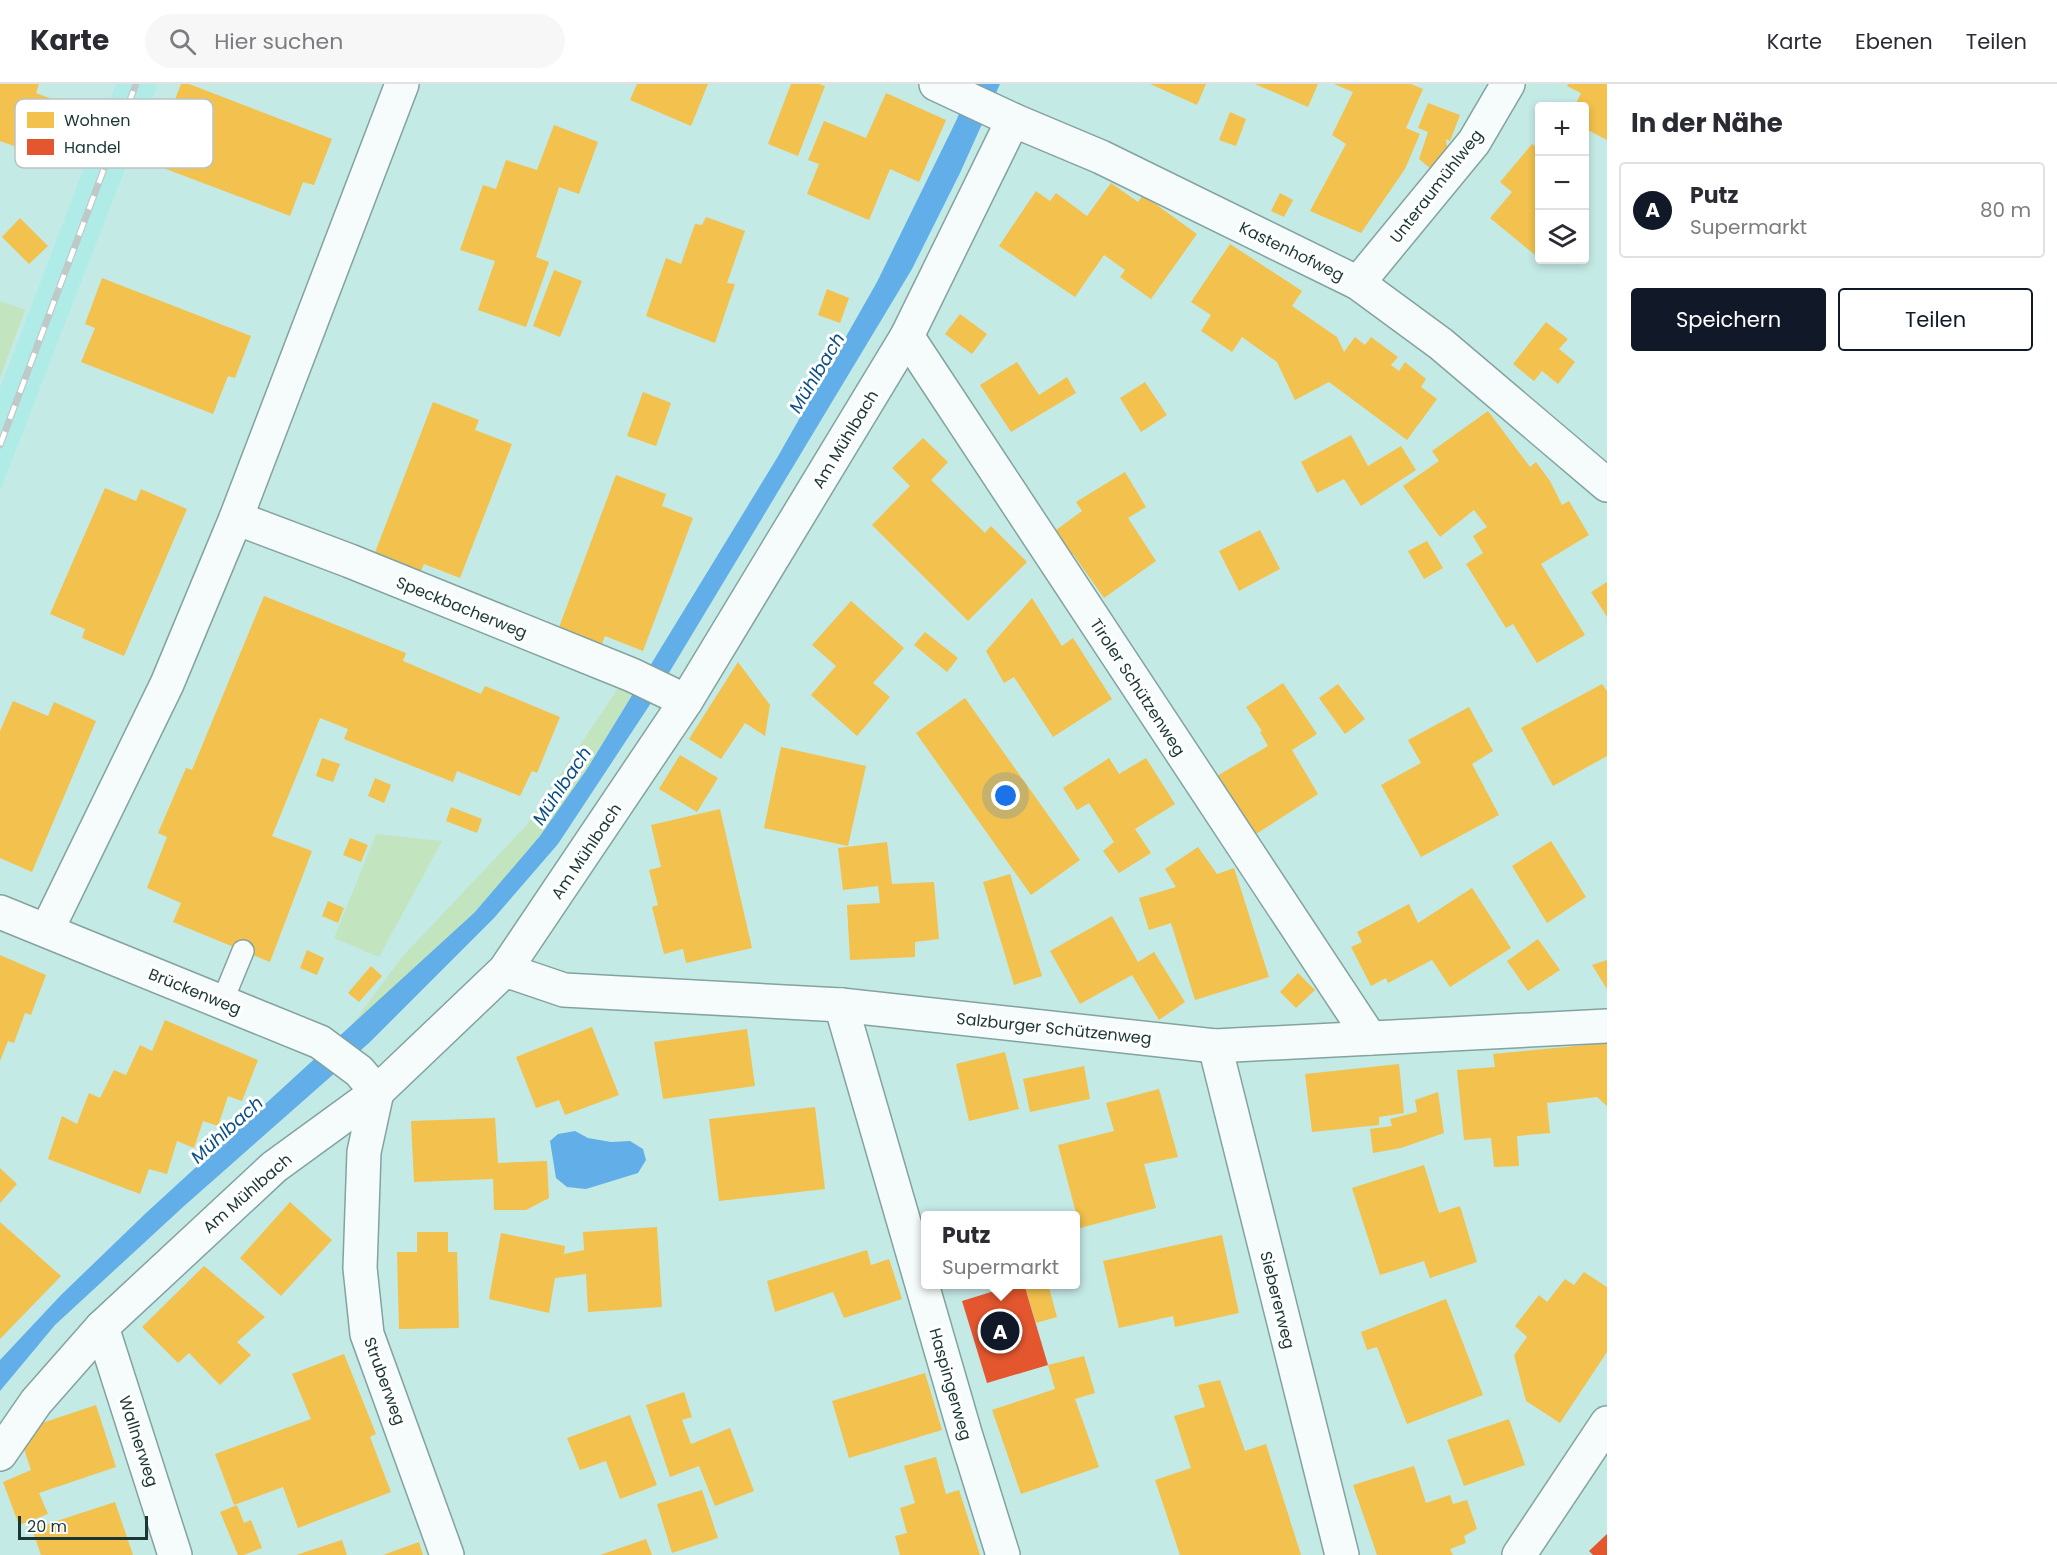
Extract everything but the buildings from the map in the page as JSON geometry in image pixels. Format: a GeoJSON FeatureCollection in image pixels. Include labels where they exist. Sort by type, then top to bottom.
{"type":"FeatureCollection","features":[{"type":"Feature","properties":{"kind":"street"},"geometry":{"type":"LineString","coordinates":[[47,930],[159,702],[236,518],[402,84]]}},
{"type":"Feature","properties":{"kind":"street","name":"Unteraumühlweg"},"geometry":{"type":"LineString","coordinates":[[1358,283],[1474,142],[1508,84]]}},
{"type":"Feature","properties":{"kind":"street","name":"Kastenhofweg"},"geometry":{"type":"LineString","coordinates":[[946,88],[1002,115],[1101,157],[1358,283],[1442,344],[1607,484]]}},
{"type":"Feature","properties":{"kind":"street","name":"Am Mühlbach"},"geometry":{"type":"LineString","coordinates":[[0,1454],[36,1402],[102,1327],[368,1082],[505,970],[676,696],[907,336],[1002,115]]}},
{"type":"Feature","properties":{"kind":"street","name":"Tiroler Schützenweg"},"geometry":{"type":"LineString","coordinates":[[907,336],[1370,1038]]}},
{"type":"Feature","properties":{"kind":"street","name":"Speckbacherweg"},"geometry":{"type":"LineString","coordinates":[[236,518],[350,561],[632,675],[676,696]]}},
{"type":"Feature","properties":{"kind":"street","name":"Brückenweg"},"geometry":{"type":"LineString","coordinates":[[0,912],[320,1042],[368,1082]]}},
{"type":"Feature","properties":{"kind":"street","name":"Salzburger Schützenweg"},"geometry":{"type":"LineString","coordinates":[[505,970],[564,990],[841,1005],[1215,1046],[1607,1026]]}},
{"type":"Feature","properties":{"kind":"street","name":"Haspingerweg"},"geometry":{"type":"LineString","coordinates":[[841,1005],[921,1281]]}},
{"type":"Feature","properties":{"kind":"street","name":"Siebererweg"},"geometry":{"type":"LineString","coordinates":[[1215,1046],[1342,1555]]}},
{"type":"Feature","properties":{"kind":"street","name":"Struberweg"},"geometry":{"type":"LineString","coordinates":[[368,1082],[360,1268],[367,1334],[447,1555]]}},
{"type":"Feature","properties":{"kind":"street","name":"Haspingerweg"},"geometry":{"type":"LineString","coordinates":[[923,1289],[1003,1555]]}},
{"type":"Feature","properties":{"kind":"street","name":"Wallnerweg"},"geometry":{"type":"LineString","coordinates":[[102,1327],[175,1555]]}},
{"type":"Feature","properties":{"kind":"street"},"geometry":{"type":"LineString","coordinates":[[1519,1555],[1607,1423]]}},
{"type":"Feature","properties":{"kind":"lane"},"geometry":{"type":"LineString","coordinates":[[222,1002],[243,951]]}},
{"type":"Feature","properties":{"kind":"shaded area"},"geometry":{"type":"Polygon","coordinates":[[[116,84],[158,84],[152,99],[110,99],[116,84]]]}},
{"type":"Feature","properties":{"kind":"shaded area"},"geometry":{"type":"Polygon","coordinates":[[[84,168],[125,168],[0,491],[0,388],[84,168]]]}},
{"type":"Feature","properties":{"kind":"green space"},"geometry":{"type":"Polygon","coordinates":[[[0,301],[25,310],[0,378],[0,301]]]}},
{"type":"Feature","properties":{"kind":"green space"},"geometry":{"type":"Polygon","coordinates":[[[621,684],[633,693],[587,769],[540,837],[475,912],[351,1026],[402,957],[525,827],[621,684]]]}},
{"type":"Feature","properties":{"kind":"green space"},"geometry":{"type":"Polygon","coordinates":[[[376,834],[442,841],[379,957],[334,938],[376,834]]]}},
{"type":"Feature","properties":{"kind":"water"},"geometry":{"type":"Polygon","coordinates":[[[971,84],[1000,84],[960,173],[912,269],[649,706],[558,844],[494,918],[370,1042],[183,1207],[55,1325],[0,1391],[0,1360],[61,1295],[146,1213],[475,912],[540,836],[587,769],[777,458],[877,282],[956,121],[971,84]]]}},
{"type":"Feature","properties":{"kind":"water"},"geometry":{"type":"Polygon","coordinates":[[[575,1131],[588,1138],[611,1142],[630,1141],[643,1149],[646,1160],[638,1173],[586,1189],[567,1187],[556,1178],[550,1141],[558,1134],[575,1131]]]}},
{"type":"Feature","properties":{"kind":"railway"},"geometry":{"type":"LineString","coordinates":[[130,99],[136,84]]}},
{"type":"Feature","properties":{"kind":"railway"},"geometry":{"type":"LineString","coordinates":[[0,445],[104,168]]}},
{"type":"Feature","properties":{"kind":"place","name":"Putz"},"geometry":{"type":"Point","coordinates":[1000,1331]}},
{"type":"Feature","properties":{"kind":"water label","name":"Mühlbach"},"geometry":{"type":"Point","coordinates":[817,373]}},
{"type":"Feature","properties":{"kind":"water label","name":"Mühlbach"},"geometry":{"type":"Point","coordinates":[562,786]}},
{"type":"Feature","properties":{"kind":"water label","name":"Mühlbach"},"geometry":{"type":"Point","coordinates":[227,1130]}}]}
